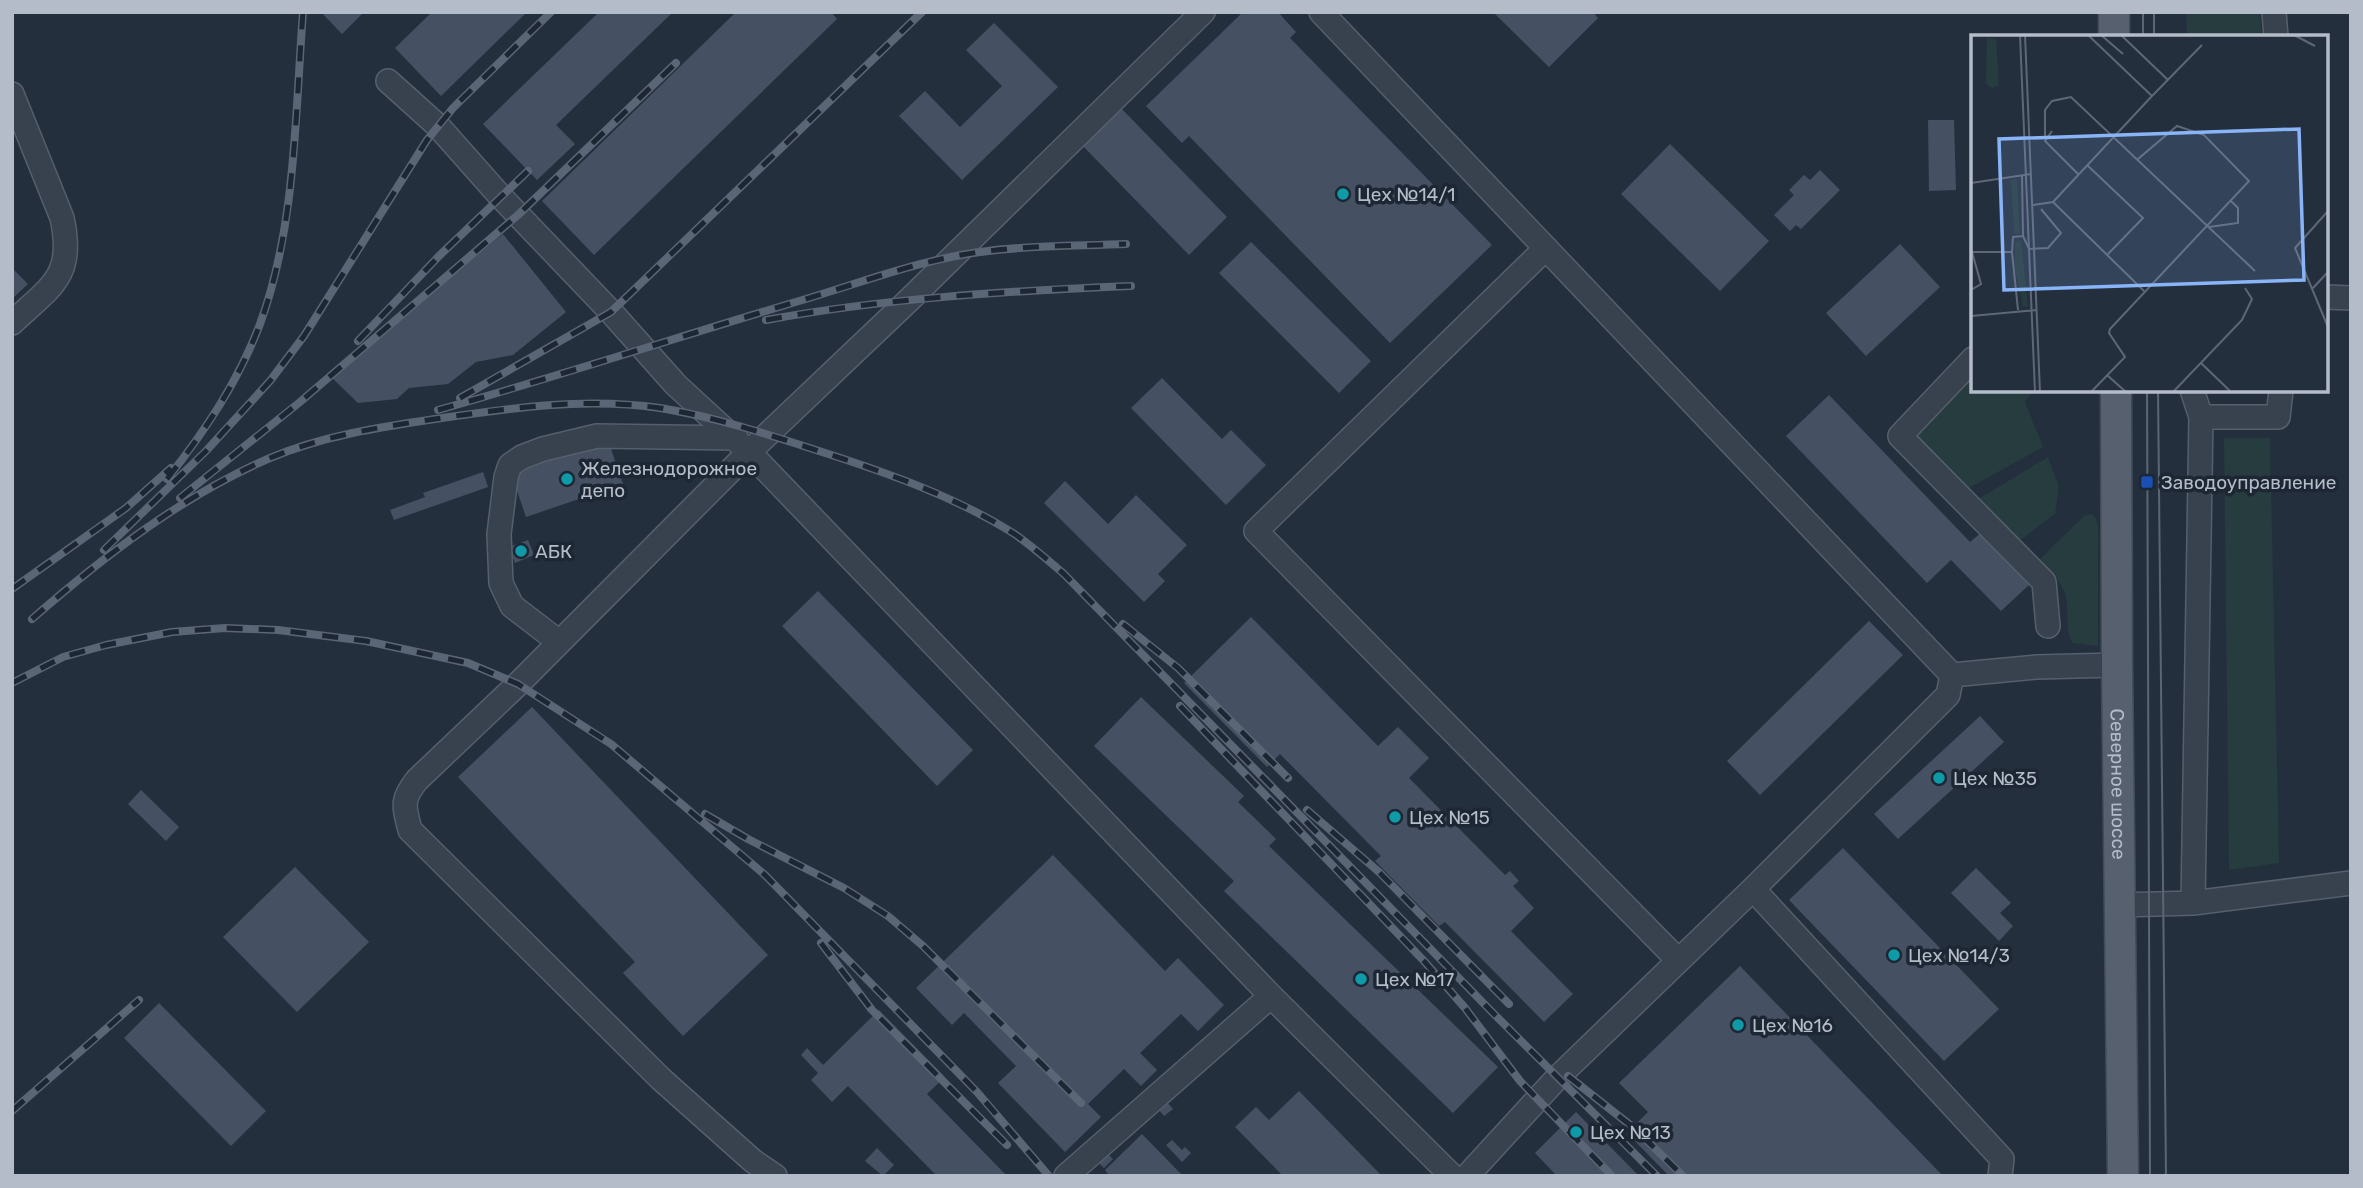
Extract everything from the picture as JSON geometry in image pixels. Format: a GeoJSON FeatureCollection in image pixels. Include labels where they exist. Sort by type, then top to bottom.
{"type":"FeatureCollection","features":[{"type":"Feature","properties":{"kind":"main road"},"geometry":{"type":"LineString","coordinates":[[2114,12],[2114,35]]}},
{"type":"Feature","properties":{"kind":"main road","name":"Северное шоссе"},"geometry":{"type":"LineString","coordinates":[[2116,392],[2123,1176]]}},
{"type":"Feature","properties":{"kind":"lane"},"geometry":{"type":"LineString","coordinates":[[775,1176],[753,1161],[661,1079],[410,830],[405,809],[406,793],[559,642],[742,445],[917,292],[1203,12]]}},
{"type":"Feature","properties":{"kind":"lane"},"geometry":{"type":"LineString","coordinates":[[1321,12],[1952,675]]}},
{"type":"Feature","properties":{"kind":"lane"},"geometry":{"type":"LineString","coordinates":[[2274,12],[2276,35]]}},
{"type":"Feature","properties":{"kind":"lane"},"geometry":{"type":"LineString","coordinates":[[388,81],[438,126],[500,197],[611,312],[676,385],[742,445],[1271,996],[1452,1176]]}},
{"type":"Feature","properties":{"kind":"lane"},"geometry":{"type":"LineString","coordinates":[[12,94],[62,218],[66,236],[64,267],[58,278],[12,323]]}},
{"type":"Feature","properties":{"kind":"lane"},"geometry":{"type":"LineString","coordinates":[[1546,248],[1256,531],[1678,960]]}},
{"type":"Feature","properties":{"kind":"lane"},"geometry":{"type":"LineString","coordinates":[[2328,297],[2351,298]]}},
{"type":"Feature","properties":{"kind":"lane"},"geometry":{"type":"LineString","coordinates":[[1971,361],[1900,436],[2043,582],[2048,626]]}},
{"type":"Feature","properties":{"kind":"lane"},"geometry":{"type":"LineString","coordinates":[[2193,392],[2201,417],[2193,903]]}},
{"type":"Feature","properties":{"kind":"lane"},"geometry":{"type":"LineString","coordinates":[[2201,417],[2278,417],[2281,392]]}},
{"type":"Feature","properties":{"kind":"lane"},"geometry":{"type":"LineString","coordinates":[[559,642],[512,606],[501,583],[499,534],[510,465],[543,449],[597,436],[742,445]]}},
{"type":"Feature","properties":{"kind":"lane"},"geometry":{"type":"LineString","coordinates":[[1952,675],[2036,667],[2117,665]]}},
{"type":"Feature","properties":{"kind":"lane"},"geometry":{"type":"LineString","coordinates":[[1467,1176],[1558,1077],[1753,889],[1948,695],[1952,675]]}},
{"type":"Feature","properties":{"kind":"lane"},"geometry":{"type":"LineString","coordinates":[[2120,905],[2193,903],[2351,883]]}},
{"type":"Feature","properties":{"kind":"lane"},"geometry":{"type":"LineString","coordinates":[[1753,889],[2002,1159],[2000,1176]]}},
{"type":"Feature","properties":{"kind":"lane"},"geometry":{"type":"LineString","coordinates":[[1066,1176],[1271,996]]}},
{"type":"Feature","properties":{"kind":"green space"},"geometry":{"type":"Polygon","coordinates":[[[2186,12],[2260,12],[2262,35],[2187,35],[2186,12]]]}},
{"type":"Feature","properties":{"kind":"green space"},"geometry":{"type":"Polygon","coordinates":[[[1971,373],[1971,392],[2032,392],[2025,402],[2043,447],[1969,488],[1920,442],[1917,435],[1971,373]]]}},
{"type":"Feature","properties":{"kind":"green space"},"geometry":{"type":"Polygon","coordinates":[[[2224,438],[2270,438],[2279,863],[2229,870],[2224,438]]]}},
{"type":"Feature","properties":{"kind":"green space"},"geometry":{"type":"Polygon","coordinates":[[[2048,457],[2059,487],[2055,514],[2020,540],[1978,499],[2048,457]]]}},
{"type":"Feature","properties":{"kind":"green space"},"geometry":{"type":"Polygon","coordinates":[[[2091,514],[2098,525],[2098,646],[2073,643],[2068,631],[2064,591],[2039,560],[2084,516],[2091,514]]]}},
{"type":"Feature","properties":{"kind":"building"},"geometry":{"type":"Polygon","coordinates":[[[321,12],[364,12],[342,34],[321,12]]]}},
{"type":"Feature","properties":{"kind":"building"},"geometry":{"type":"Polygon","coordinates":[[[432,12],[527,12],[441,96],[395,48],[432,12]]]}},
{"type":"Feature","properties":{"kind":"building"},"geometry":{"type":"Polygon","coordinates":[[[599,12],[673,12],[556,125],[575,144],[537,180],[483,124],[599,12]]]}},
{"type":"Feature","properties":{"kind":"building"},"geometry":{"type":"Polygon","coordinates":[[[736,12],[831,12],[837,19],[594,255],[542,201],[736,12]]]}},
{"type":"Feature","properties":{"kind":"building","name":"Цех №14/1"},"geometry":{"type":"Polygon","coordinates":[[[1243,12],[1278,12],[1296,32],[1290,38],[1492,245],[1390,343],[1189,136],[1182,143],[1146,106],[1243,12]]]}},
{"type":"Feature","properties":{"kind":"building"},"geometry":{"type":"Polygon","coordinates":[[[1493,12],[1593,12],[1598,18],[1549,67],[1493,12]]]}},
{"type":"Feature","properties":{"kind":"building"},"geometry":{"type":"Polygon","coordinates":[[[994,23],[1058,87],[962,180],[899,116],[925,91],[960,127],[1002,86],[966,50],[994,23]]]}},
{"type":"Feature","properties":{"kind":"building"},"geometry":{"type":"Polygon","coordinates":[[[1118,105],[1227,217],[1189,255],[1080,143],[1118,105]]]}},
{"type":"Feature","properties":{"kind":"building"},"geometry":{"type":"Polygon","coordinates":[[[1928,120],[1954,120],[1956,190],[1929,191],[1928,120]]]}},
{"type":"Feature","properties":{"kind":"building"},"geometry":{"type":"Polygon","coordinates":[[[1670,144],[1769,241],[1720,291],[1621,194],[1670,144]]]}},
{"type":"Feature","properties":{"kind":"building"},"geometry":{"type":"Polygon","coordinates":[[[1820,170],[1840,190],[1801,229],[1796,225],[1790,231],[1774,215],[1794,195],[1789,190],[1804,175],[1810,180],[1820,170]]]}},
{"type":"Feature","properties":{"kind":"building"},"geometry":{"type":"Polygon","coordinates":[[[503,234],[566,312],[513,355],[476,362],[448,384],[409,388],[397,399],[358,403],[329,375],[503,234]]]}},
{"type":"Feature","properties":{"kind":"building"},"geometry":{"type":"Polygon","coordinates":[[[1251,242],[1371,361],[1339,393],[1219,273],[1251,242]]]}},
{"type":"Feature","properties":{"kind":"building"},"geometry":{"type":"Polygon","coordinates":[[[1900,244],[1940,287],[1866,356],[1826,313],[1900,244]]]}},
{"type":"Feature","properties":{"kind":"building"},"geometry":{"type":"Polygon","coordinates":[[[12,268],[28,284],[12,299],[12,268]]]}},
{"type":"Feature","properties":{"kind":"building"},"geometry":{"type":"Polygon","coordinates":[[[1162,378],[1222,439],[1231,430],[1266,465],[1226,505],[1131,408],[1162,378]]]}},
{"type":"Feature","properties":{"kind":"building"},"geometry":{"type":"Polygon","coordinates":[[[1829,395],[1970,542],[1982,532],[2031,583],[2001,611],[1951,560],[1927,583],[1786,436],[1829,395]]]}},
{"type":"Feature","properties":{"kind":"building","name":"Железнодорожное депо"},"geometry":{"type":"Polygon","coordinates":[[[608,440],[623,484],[526,517],[511,473],[528,468],[526,463],[532,461],[533,466],[608,440]]]}},
{"type":"Feature","properties":{"kind":"building"},"geometry":{"type":"Polygon","coordinates":[[[483,472],[488,487],[394,520],[390,510],[425,497],[423,493],[483,472]]]}},
{"type":"Feature","properties":{"kind":"building"},"geometry":{"type":"Polygon","coordinates":[[[1065,481],[1108,524],[1136,495],[1187,545],[1158,574],[1165,581],[1144,602],[1044,503],[1065,481]]]}},
{"type":"Feature","properties":{"kind":"building","name":"АБК"},"geometry":{"type":"Polygon","coordinates":[[[528,540],[534,555],[515,563],[509,547],[528,540]]]}},
{"type":"Feature","properties":{"kind":"building"},"geometry":{"type":"Polygon","coordinates":[[[818,591],[973,750],[937,786],[782,626],[818,591]]]}},
{"type":"Feature","properties":{"kind":"building","name":"Цех №15"},"geometry":{"type":"Polygon","coordinates":[[[1251,617],[1378,746],[1398,727],[1429,758],[1409,778],[1505,875],[1510,871],[1519,881],[1513,886],[1534,908],[1511,931],[1573,994],[1544,1022],[1445,922],[1439,926],[1375,861],[1381,856],[1280,754],[1267,767],[1184,683],[1251,617]]]}},
{"type":"Feature","properties":{"kind":"building"},"geometry":{"type":"Polygon","coordinates":[[[1869,621],[1903,655],[1760,795],[1727,761],[1869,621]]]}},
{"type":"Feature","properties":{"kind":"building","name":"Цех №17"},"geometry":{"type":"Polygon","coordinates":[[[1141,697],[1244,796],[1238,802],[1276,839],[1269,846],[1498,1067],[1453,1113],[1224,891],[1234,881],[1094,746],[1141,697]]]}},
{"type":"Feature","properties":{"kind":"building"},"geometry":{"type":"Polygon","coordinates":[[[532,707],[768,955],[683,1036],[623,973],[635,962],[458,777],[532,707]]]}},
{"type":"Feature","properties":{"kind":"building","name":"Цех №35"},"geometry":{"type":"Polygon","coordinates":[[[1980,716],[2004,742],[1898,839],[1874,814],[1980,716]]]}},
{"type":"Feature","properties":{"kind":"building"},"geometry":{"type":"Polygon","coordinates":[[[141,790],[179,827],[166,841],[128,804],[141,790]]]}},
{"type":"Feature","properties":{"kind":"building","name":"Цех №14/3"},"geometry":{"type":"Polygon","coordinates":[[[1843,848],[1999,1009],[1944,1061],[1789,900],[1843,848]]]}},
{"type":"Feature","properties":{"kind":"building"},"geometry":{"type":"Polygon","coordinates":[[[1053,855],[1165,971],[1178,958],[1224,1005],[1198,1031],[1181,1014],[1140,1053],[1157,1070],[1141,1086],[1124,1069],[1088,1104],[1101,1117],[1065,1152],[998,1083],[1016,1066],[964,1013],[952,1025],[916,988],[1053,855]]]}},
{"type":"Feature","properties":{"kind":"building"},"geometry":{"type":"Polygon","coordinates":[[[295,867],[369,942],[297,1012],[223,937],[295,867]]]}},
{"type":"Feature","properties":{"kind":"building"},"geometry":{"type":"Polygon","coordinates":[[[1976,868],[2011,903],[2000,913],[2013,926],[1999,941],[1951,893],[1976,868]]]}},
{"type":"Feature","properties":{"kind":"building","name":"Цех №16"},"geometry":{"type":"Polygon","coordinates":[[[1740,966],[1943,1176],[1669,1176],[1627,1133],[1648,1112],[1619,1083],[1740,966]]]}},
{"type":"Feature","properties":{"kind":"building"},"geometry":{"type":"Polygon","coordinates":[[[159,1003],[266,1111],[231,1146],[124,1038],[159,1003]]]}},
{"type":"Feature","properties":{"kind":"building"},"geometry":{"type":"Polygon","coordinates":[[[879,1010],[945,1077],[927,1094],[1007,1176],[937,1176],[848,1086],[832,1102],[811,1080],[818,1073],[801,1055],[807,1048],[823,1065],[879,1010]]]}},
{"type":"Feature","properties":{"kind":"building"},"geometry":{"type":"Polygon","coordinates":[[[1299,1091],[1382,1176],[1283,1176],[1235,1127],[1256,1107],[1269,1120],[1299,1091]]]}},
{"type":"Feature","properties":{"kind":"building"},"geometry":{"type":"Polygon","coordinates":[[[1167,1102],[1173,1109],[1164,1116],[1158,1109],[1167,1102]]]}},
{"type":"Feature","properties":{"kind":"building","name":"Цех №13"},"geometry":{"type":"Polygon","coordinates":[[[1576,1112],[1639,1176],[1557,1176],[1535,1153],[1576,1112]]]}},
{"type":"Feature","properties":{"kind":"building"},"geometry":{"type":"Polygon","coordinates":[[[1142,1134],[1183,1176],[1110,1176],[1105,1170],[1142,1134]]]}},
{"type":"Feature","properties":{"kind":"building"},"geometry":{"type":"Polygon","coordinates":[[[1172,1140],[1182,1150],[1185,1147],[1191,1153],[1182,1162],[1166,1145],[1172,1140]]]}},
{"type":"Feature","properties":{"kind":"building"},"geometry":{"type":"Polygon","coordinates":[[[877,1148],[894,1165],[883,1176],[865,1161],[877,1148]]]}},
{"type":"Feature","properties":{"kind":"building"},"geometry":{"type":"Polygon","coordinates":[[[1108,1154],[1113,1159],[1104,1168],[1099,1163],[1108,1154]]]}},
{"type":"Feature","properties":{"kind":"tram line"},"geometry":{"type":"LineString","coordinates":[[2143,12],[2143,35]]}},
{"type":"Feature","properties":{"kind":"tram line"},"geometry":{"type":"LineString","coordinates":[[2154,12],[2154,35]]}},
{"type":"Feature","properties":{"kind":"tram line"},"geometry":{"type":"LineString","coordinates":[[2147,392],[2150,1176]]}},
{"type":"Feature","properties":{"kind":"tram line"},"geometry":{"type":"LineString","coordinates":[[2158,392],[2166,1176]]}},
{"type":"Feature","properties":{"kind":"railway"},"geometry":{"type":"LineString","coordinates":[[167,479],[207,424],[242,366],[272,287],[281,249],[292,170],[303,12]]}},
{"type":"Feature","properties":{"kind":"railway"},"geometry":{"type":"LineString","coordinates":[[104,550],[206,451],[270,381],[304,336],[427,140],[453,108],[551,12]]}},
{"type":"Feature","properties":{"kind":"railway"},"geometry":{"type":"LineString","coordinates":[[460,398],[611,312],[922,12]]}},
{"type":"Feature","properties":{"kind":"railway"},"geometry":{"type":"LineString","coordinates":[[180,498],[300,402],[518,215],[676,63]]}},
{"type":"Feature","properties":{"kind":"railway"},"geometry":{"type":"LineString","coordinates":[[358,341],[439,256],[528,171]]}},
{"type":"Feature","properties":{"kind":"railway"},"geometry":{"type":"LineString","coordinates":[[438,410],[940,259],[1005,249],[1126,244]]}},
{"type":"Feature","properties":{"kind":"railway"},"geometry":{"type":"LineString","coordinates":[[766,320],[856,306],[947,297],[1131,286]]}},
{"type":"Feature","properties":{"kind":"railway"},"geometry":{"type":"LineString","coordinates":[[32,619],[116,550],[206,490],[290,450],[372,429],[519,408],[576,404],[632,405],[721,421],[869,468],[945,497],[993,521],[1022,540],[1064,574],[1495,1015],[1657,1176]]}},
{"type":"Feature","properties":{"kind":"railway"},"geometry":{"type":"LineString","coordinates":[[12,589],[126,508],[171,468]]}},
{"type":"Feature","properties":{"kind":"railway"},"geometry":{"type":"LineString","coordinates":[[1123,624],[1178,668],[1288,778]]}},
{"type":"Feature","properties":{"kind":"railway"},"geometry":{"type":"LineString","coordinates":[[12,683],[63,657],[106,645],[172,632],[225,628],[278,630],[366,641],[468,663],[518,684],[611,744],[765,875],[977,1092],[1049,1176]]}},
{"type":"Feature","properties":{"kind":"railway"},"geometry":{"type":"LineString","coordinates":[[1180,706],[1424,961],[1465,1008],[1520,1081],[1612,1176]]}},
{"type":"Feature","properties":{"kind":"railway"},"geometry":{"type":"LineString","coordinates":[[1307,810],[1379,872],[1509,1004]]}},
{"type":"Feature","properties":{"kind":"railway"},"geometry":{"type":"LineString","coordinates":[[705,814],[844,888],[888,916],[923,946],[1081,1103]]}},
{"type":"Feature","properties":{"kind":"railway"},"geometry":{"type":"LineString","coordinates":[[821,943],[872,1010],[1007,1145]]}},
{"type":"Feature","properties":{"kind":"railway"},"geometry":{"type":"LineString","coordinates":[[12,1111],[139,1000]]}},
{"type":"Feature","properties":{"kind":"railway"},"geometry":{"type":"LineString","coordinates":[[1568,1076],[1634,1128],[1683,1176]]}},
{"type":"Feature","properties":{"kind":"place","name":"Цех №14/1"},"geometry":{"type":"Point","coordinates":[1343,194]}},
{"type":"Feature","properties":{"kind":"place","name":"Железнодорожное депо"},"geometry":{"type":"Point","coordinates":[567,479]}},
{"type":"Feature","properties":{"kind":"place","name":"Заводоуправление"},"geometry":{"type":"Point","coordinates":[2147,482]}},
{"type":"Feature","properties":{"kind":"place","name":"АБК"},"geometry":{"type":"Point","coordinates":[521,551]}},
{"type":"Feature","properties":{"kind":"place","name":"Цех №35"},"geometry":{"type":"Point","coordinates":[1939,778]}},
{"type":"Feature","properties":{"kind":"place","name":"Цех №15"},"geometry":{"type":"Point","coordinates":[1395,817]}},
{"type":"Feature","properties":{"kind":"place","name":"Цех №14/3"},"geometry":{"type":"Point","coordinates":[1894,955]}},
{"type":"Feature","properties":{"kind":"place","name":"Цех №17"},"geometry":{"type":"Point","coordinates":[1361,979]}},
{"type":"Feature","properties":{"kind":"place","name":"Цех №16"},"geometry":{"type":"Point","coordinates":[1738,1025]}},
{"type":"Feature","properties":{"kind":"place","name":"Цех №13"},"geometry":{"type":"Point","coordinates":[1576,1132]}}]}
